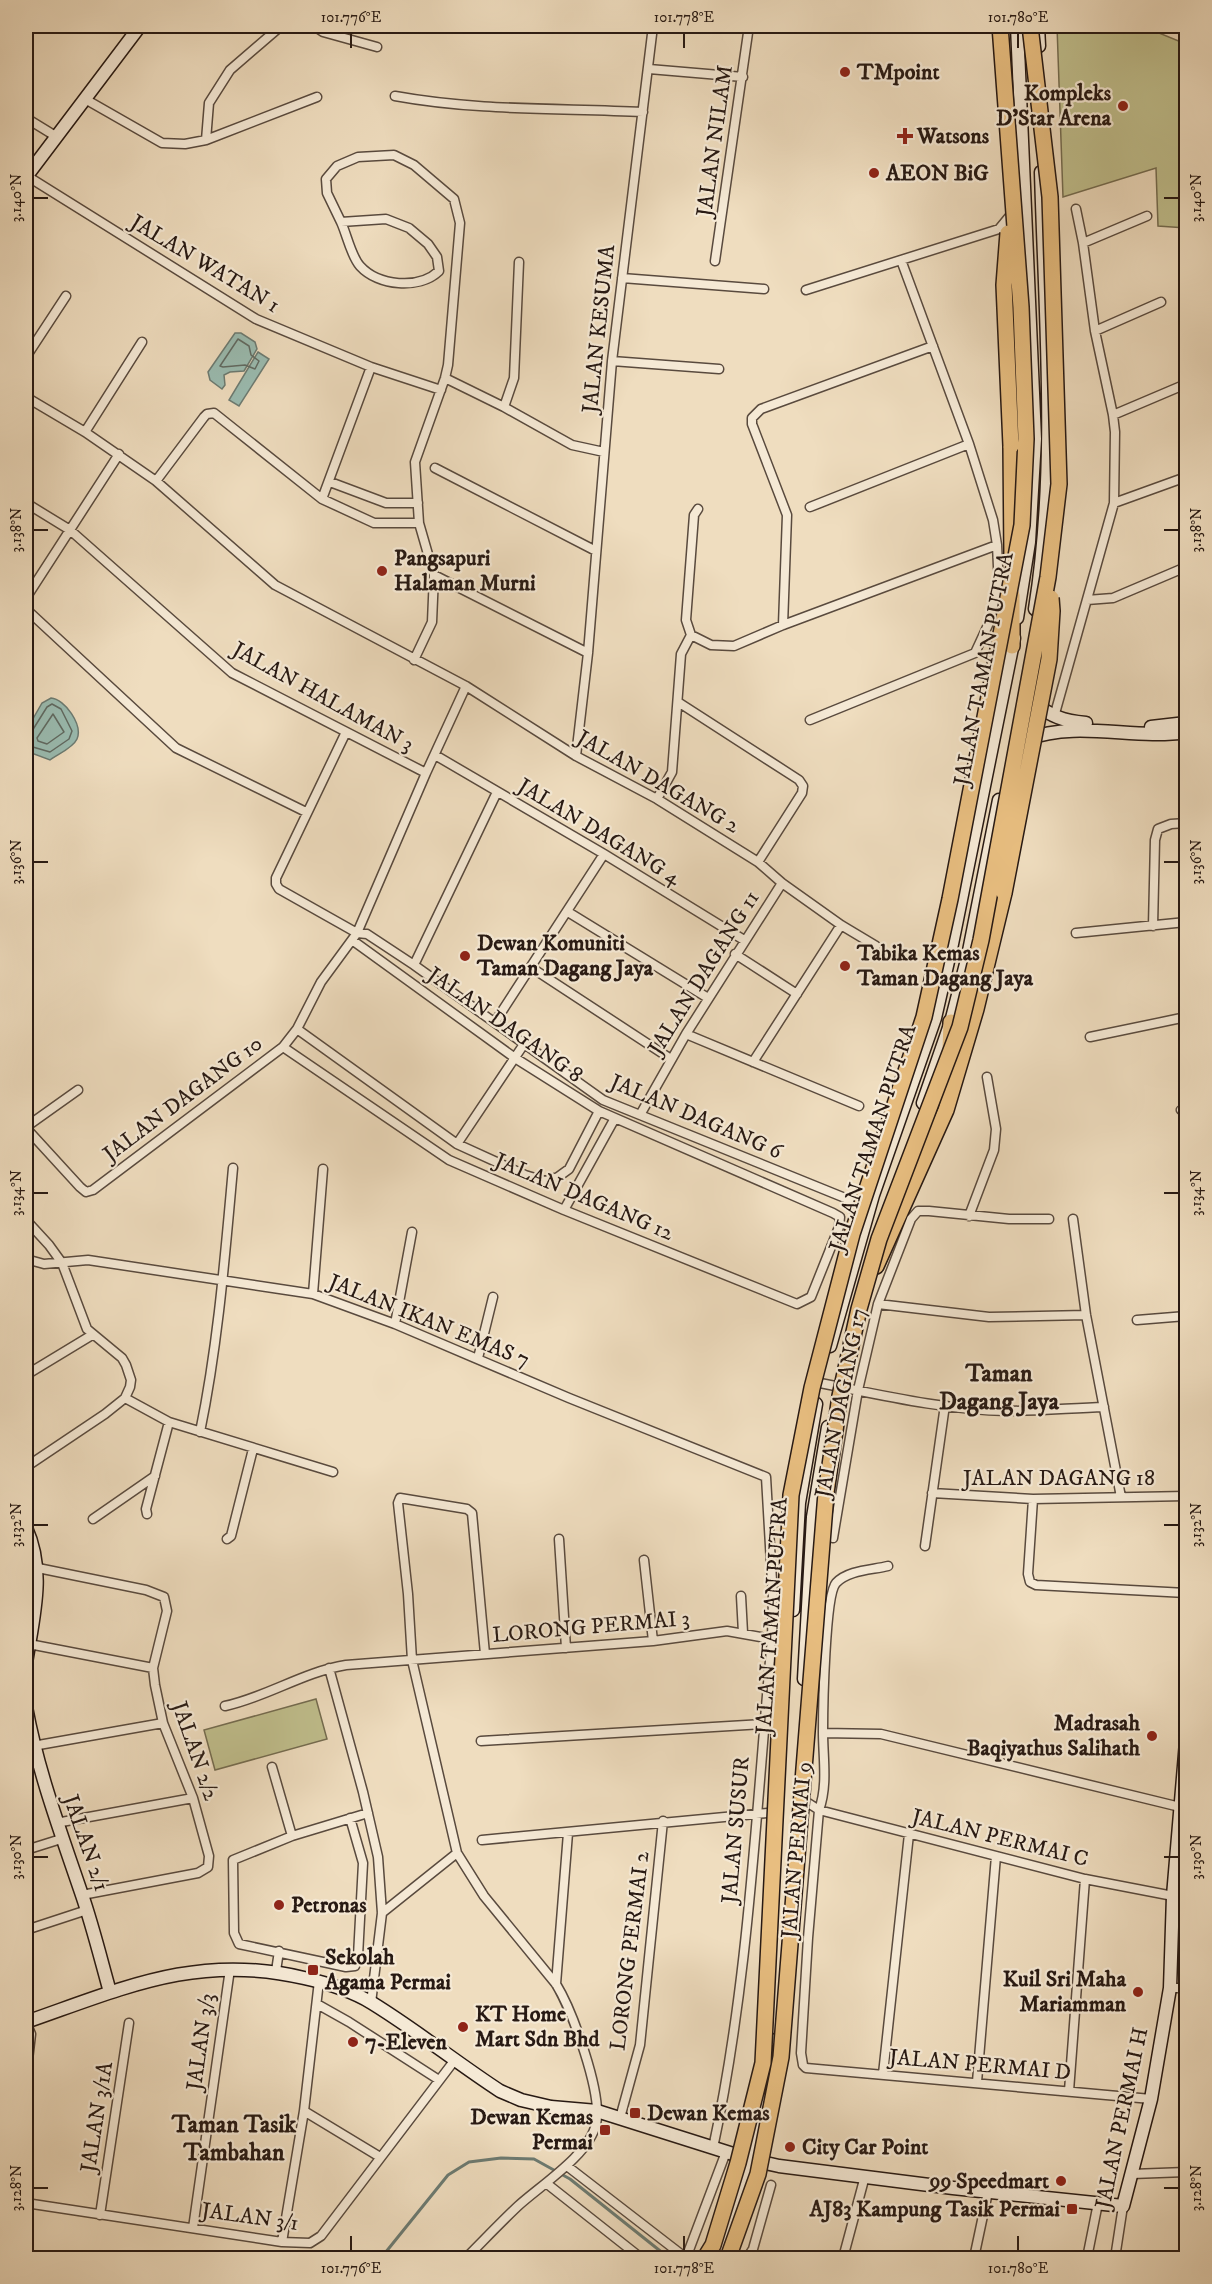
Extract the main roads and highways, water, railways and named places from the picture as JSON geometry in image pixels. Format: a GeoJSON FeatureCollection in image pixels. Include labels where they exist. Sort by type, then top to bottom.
{"type":"FeatureCollection","features":[{"type":"Feature","properties":{"kind":"highway"},"geometry":{"type":"LineString","coordinates":[[705,2259],[712,2245],[738,2163],[763,2063],[791,1495],[812,1388],[852,1234],[924,1017],[950,899],[1022,525],[1026,439],[1018,181],[1000,26]]}},
{"type":"Feature","properties":{"kind":"highway"},"geometry":{"type":"LineString","coordinates":[[728,2259],[758,2174],[782,2057],[826,1493],[840,1396],[859,1309],[879,1239],[960,1027],[981,940],[1048,577],[1059,484],[1051,209],[1030,26]]}},
{"type":"Feature","properties":{"kind":"highway"},"geometry":{"type":"LineString","coordinates":[[1012,646],[1011,446],[1004,285],[1018,181]]}},
{"type":"Feature","properties":{"kind":"highway"},"geometry":{"type":"LineString","coordinates":[[858,1308],[946,1110],[976,1009],[1004,893],[1049,659],[1052,611],[1048,577]]}},
{"type":"Feature","properties":{"kind":"highway"},"geometry":{"type":"LineString","coordinates":[[926,1155],[949,1063],[951,1022]]}},
{"type":"Feature","properties":{"kind":"water"},"geometry":{"type":"Polygon","coordinates":[[[235,333],[241,333],[255,342],[257,349],[244,371],[224,375],[225,385],[222,389],[210,380],[208,372],[235,333]]]}},
{"type":"Feature","properties":{"kind":"water"},"geometry":{"type":"Polygon","coordinates":[[[258,352],[269,359],[239,406],[229,400],[258,352]]]}},
{"type":"Feature","properties":{"kind":"water"},"geometry":{"type":"Polygon","coordinates":[[[51,698],[62,703],[72,714],[78,733],[72,745],[50,760],[26,751],[26,731],[42,703],[51,698]]]}},
{"type":"Feature","properties":{"kind":"waterway"},"geometry":{"type":"LineString","coordinates":[[381,2258],[448,2175],[469,2162],[501,2158],[534,2159],[570,2179],[669,2258]]}},
{"type":"Feature","properties":{"kind":"place","name":"TMpoint"},"geometry":{"type":"Point","coordinates":[845,72]}},
{"type":"Feature","properties":{"kind":"place","name":"Kompleks D'Star Arena"},"geometry":{"type":"Point","coordinates":[1123,106]}},
{"type":"Feature","properties":{"kind":"place","name":"Watsons"},"geometry":{"type":"Point","coordinates":[905,136]}},
{"type":"Feature","properties":{"kind":"place","name":"AEON BiG"},"geometry":{"type":"Point","coordinates":[874,173]}},
{"type":"Feature","properties":{"kind":"place","name":"Pangsapuri Halaman Murni"},"geometry":{"type":"Point","coordinates":[382,571]}},
{"type":"Feature","properties":{"kind":"place","name":"Dewan Komuniti Taman Dagang Jaya"},"geometry":{"type":"Point","coordinates":[465,956]}},
{"type":"Feature","properties":{"kind":"place","name":"Tabika Kemas Taman Dagang Jaya"},"geometry":{"type":"Point","coordinates":[845,966]}},
{"type":"Feature","properties":{"kind":"place","name":"Madrasah Baqiyathus Salihath"},"geometry":{"type":"Point","coordinates":[1152,1736]}},
{"type":"Feature","properties":{"kind":"place","name":"Petronas"},"geometry":{"type":"Point","coordinates":[279,1905]}},
{"type":"Feature","properties":{"kind":"place","name":"Sekolah Agama Permai"},"geometry":{"type":"Point","coordinates":[313,1970]}},
{"type":"Feature","properties":{"kind":"place","name":"Kuil Sri Maha Mariamman"},"geometry":{"type":"Point","coordinates":[1138,1992]}},
{"type":"Feature","properties":{"kind":"place","name":"KT Home Mart Sdn Bhd"},"geometry":{"type":"Point","coordinates":[463,2027]}},
{"type":"Feature","properties":{"kind":"place","name":"7-Eleven"},"geometry":{"type":"Point","coordinates":[353,2042]}},
{"type":"Feature","properties":{"kind":"place","name":"Dewan Kemas"},"geometry":{"type":"Point","coordinates":[635,2113]}},
{"type":"Feature","properties":{"kind":"place","name":"Dewan Kemas Permai"},"geometry":{"type":"Point","coordinates":[605,2130]}},
{"type":"Feature","properties":{"kind":"place","name":"City Car Point"},"geometry":{"type":"Point","coordinates":[790,2147]}},
{"type":"Feature","properties":{"kind":"place","name":"99 Speedmart"},"geometry":{"type":"Point","coordinates":[1061,2181]}},
{"type":"Feature","properties":{"kind":"place","name":"AJ83 Kampung Tasik Permai"},"geometry":{"type":"Point","coordinates":[1072,2209]}},
{"type":"Feature","properties":{"kind":"district","name":"Taman Dagang Jaya"},"geometry":{"type":"Point","coordinates":[999,1388]}},
{"type":"Feature","properties":{"kind":"district","name":"Taman Tasik Tambahan"},"geometry":{"type":"Point","coordinates":[234,2139]}}]}
